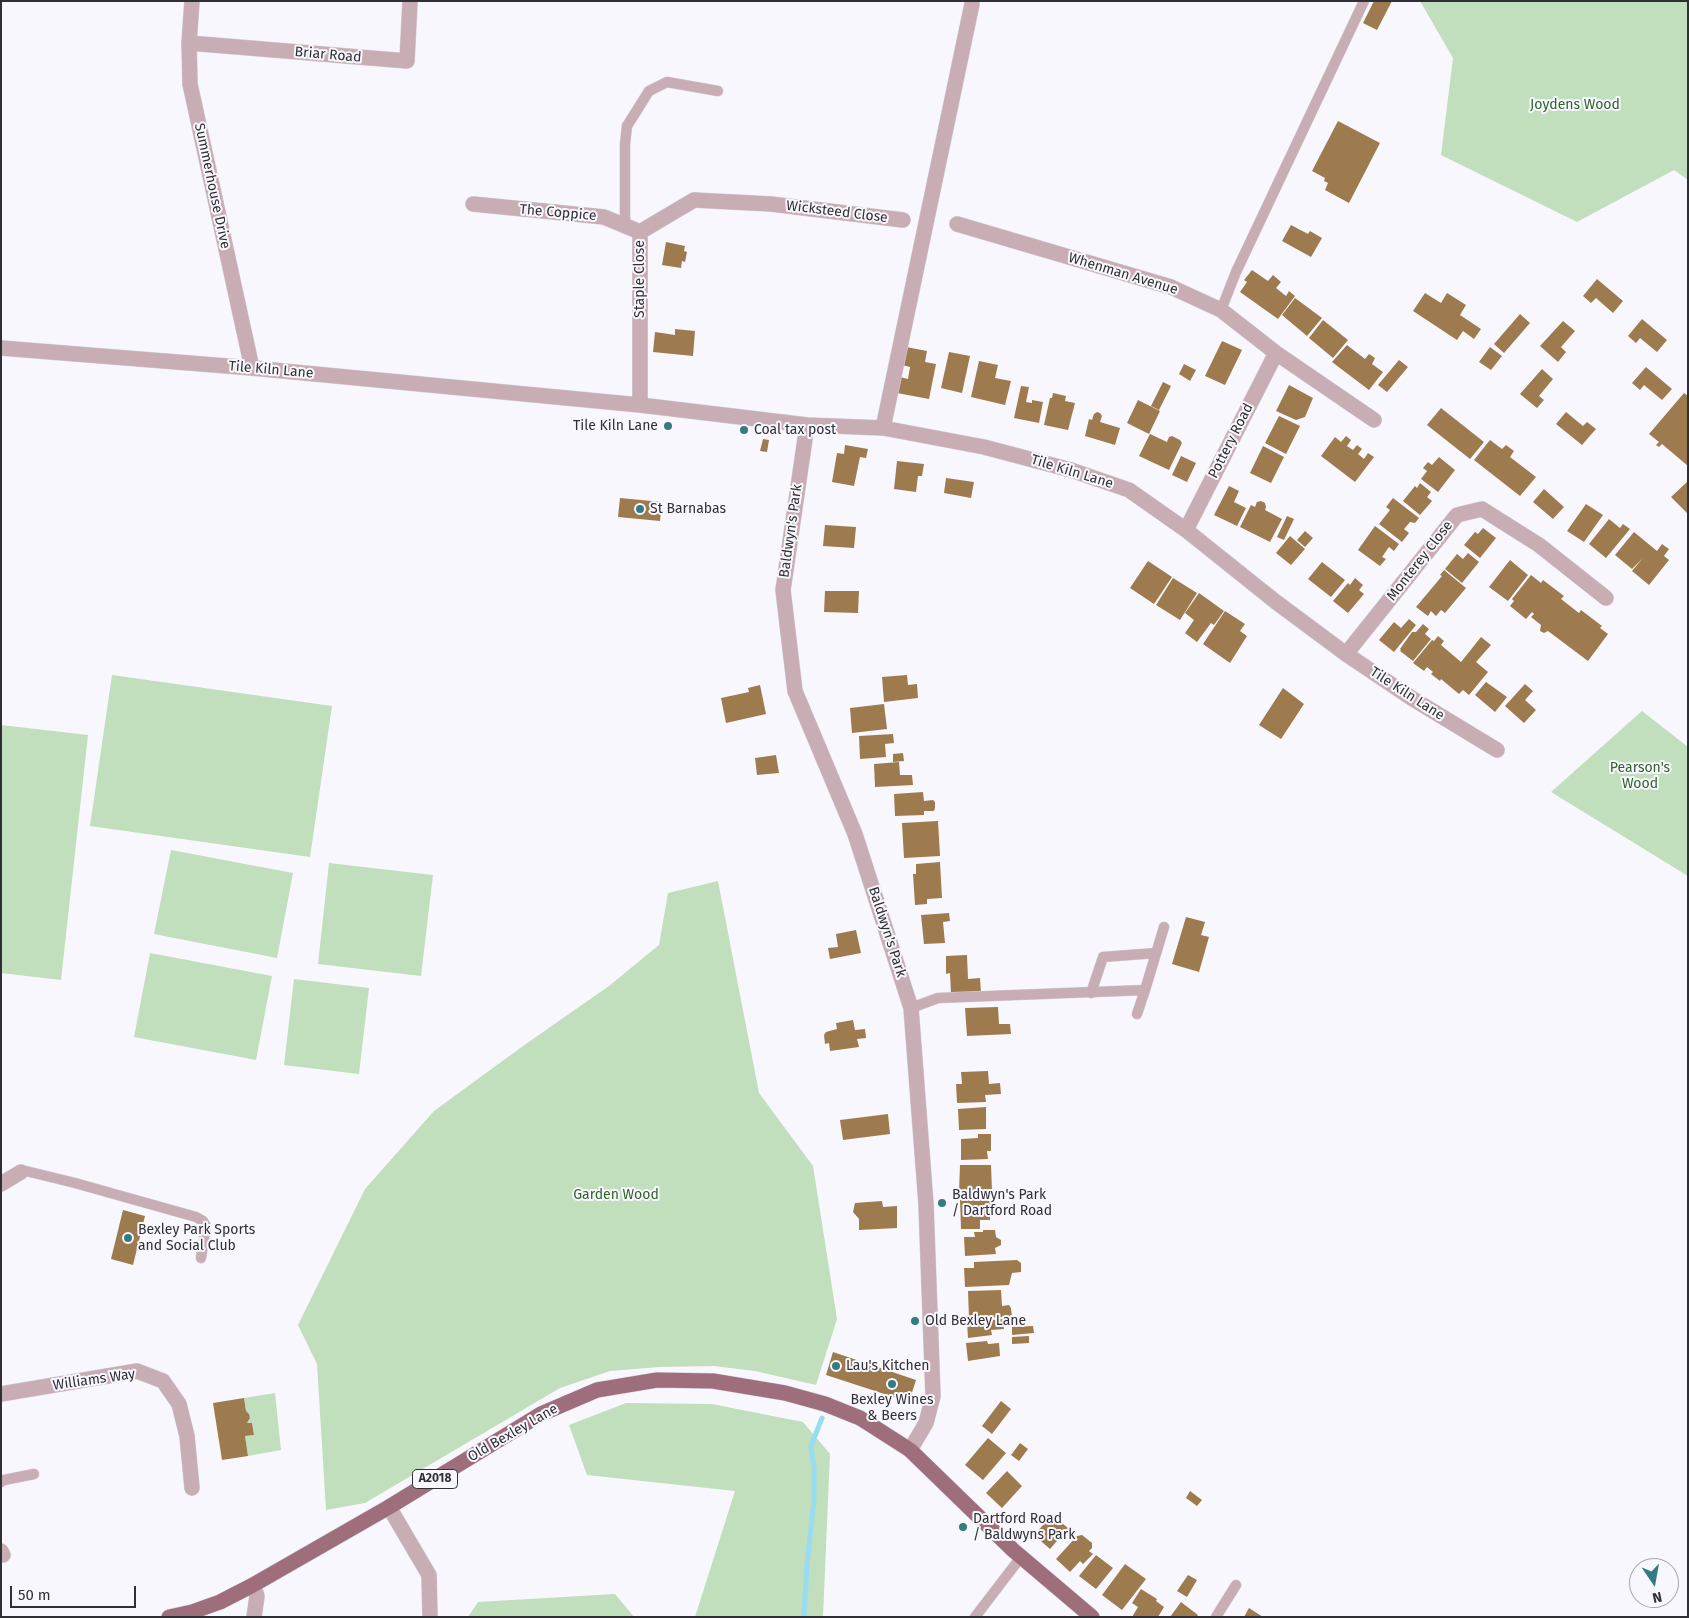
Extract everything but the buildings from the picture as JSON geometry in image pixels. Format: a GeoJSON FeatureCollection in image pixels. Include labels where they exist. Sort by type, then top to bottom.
{"type":"FeatureCollection","features":[{"type":"Feature","properties":{"kind":"main road","name":"Old Bexley Lane"},"geometry":{"type":"LineString","coordinates":[[169,1617],[192,1612],[220,1602],[253,1585],[389,1507],[541,1414],[596,1390],[657,1380],[713,1381],[793,1395],[825,1404],[860,1418],[910,1450]]}},
{"type":"Feature","properties":{"kind":"main road","name":"A2018"},"geometry":{"type":"LineString","coordinates":[[910,1450],[1021,1557],[1092,1617]]}},
{"type":"Feature","properties":{"kind":"street","name":"Summerhouse Drive"},"geometry":{"type":"LineString","coordinates":[[192,1],[189,43],[190,84],[252,368]]}},
{"type":"Feature","properties":{"kind":"street","name":"Briar Road"},"geometry":{"type":"LineString","coordinates":[[189,43],[407,61],[410,1]]}},
{"type":"Feature","properties":{"kind":"street"},"geometry":{"type":"LineString","coordinates":[[883,428],[972,4]]}},
{"type":"Feature","properties":{"kind":"street","name":"Staple Close"},"geometry":{"type":"LineString","coordinates":[[640,405],[640,232],[694,200],[771,204]]}},
{"type":"Feature","properties":{"kind":"street","name":"The Coppice"},"geometry":{"type":"LineString","coordinates":[[473,204],[604,217],[640,232]]}},
{"type":"Feature","properties":{"kind":"street","name":"Wicksteed Close"},"geometry":{"type":"LineString","coordinates":[[771,204],[903,220]]}},
{"type":"Feature","properties":{"kind":"street","name":"Whenman Avenue"},"geometry":{"type":"LineString","coordinates":[[957,224],[1171,287],[1221,310],[1276,353],[1374,420]]}},
{"type":"Feature","properties":{"kind":"street","name":"Tile Kiln Lane"},"geometry":{"type":"LineString","coordinates":[[1,348],[252,368],[640,405],[807,425],[883,428],[984,446],[1071,470],[1129,490],[1186,530],[1276,602],[1346,654],[1412,699],[1497,750]]}},
{"type":"Feature","properties":{"kind":"street","name":"Pottery Road"},"geometry":{"type":"LineString","coordinates":[[1186,530],[1276,353]]}},
{"type":"Feature","properties":{"kind":"street","name":"Baldwyn's Park"},"geometry":{"type":"LineString","coordinates":[[807,425],[783,590],[795,691],[855,834],[911,1008],[926,1204],[932,1396],[926,1423],[910,1450]]}},
{"type":"Feature","properties":{"kind":"street","name":"Monterey Close"},"geometry":{"type":"LineString","coordinates":[[1346,654],[1457,514],[1482,509],[1539,545],[1606,598]]}},
{"type":"Feature","properties":{"kind":"street"},"geometry":{"type":"LineString","coordinates":[[1,1184],[21,1172]]}},
{"type":"Feature","properties":{"kind":"street","name":"Williams Way"},"geometry":{"type":"LineString","coordinates":[[1,1394],[136,1371],[163,1381],[179,1404],[187,1436],[192,1488]]}},
{"type":"Feature","properties":{"kind":"street"},"geometry":{"type":"LineString","coordinates":[[389,1507],[429,1576],[430,1617]]}},
{"type":"Feature","properties":{"kind":"street"},"geometry":{"type":"LineString","coordinates":[[253,1585],[257,1596],[254,1617]]}},
{"type":"Feature","properties":{"kind":"lane"},"geometry":{"type":"LineString","coordinates":[[1221,310],[1236,272],[1364,1]]}},
{"type":"Feature","properties":{"kind":"lane"},"geometry":{"type":"LineString","coordinates":[[625,226],[625,144],[627,126],[649,91],[667,82],[718,91]]}},
{"type":"Feature","properties":{"kind":"lane"},"geometry":{"type":"LineString","coordinates":[[1138,1014],[1164,927]]}},
{"type":"Feature","properties":{"kind":"lane"},"geometry":{"type":"LineString","coordinates":[[1091,993],[1103,957],[1156,954]]}},
{"type":"Feature","properties":{"kind":"lane"},"geometry":{"type":"LineString","coordinates":[[911,1008],[938,998],[1145,990]]}},
{"type":"Feature","properties":{"kind":"lane"},"geometry":{"type":"LineString","coordinates":[[21,1172],[26,1171],[75,1183],[196,1217],[203,1221],[206,1226],[201,1258]]}},
{"type":"Feature","properties":{"kind":"lane"},"geometry":{"type":"LineString","coordinates":[[1,1482],[34,1474]]}},
{"type":"Feature","properties":{"kind":"lane"},"geometry":{"type":"LineString","coordinates":[[975,1617],[1021,1557]]}},
{"type":"Feature","properties":{"kind":"lane"},"geometry":{"type":"LineString","coordinates":[[1216,1617],[1236,1585]]}},
{"type":"Feature","properties":{"kind":"green space","name":"Joydens Wood"},"geometry":{"type":"Polygon","coordinates":[[[1420,1],[1688,1],[1688,180],[1674,170],[1577,222],[1441,155],[1453,58],[1420,1]]]}},
{"type":"Feature","properties":{"kind":"green space"},"geometry":{"type":"Polygon","coordinates":[[[112,675],[332,706],[310,857],[90,826],[112,675]]]}},
{"type":"Feature","properties":{"kind":"green space","name":"Pearson's Wood"},"geometry":{"type":"Polygon","coordinates":[[[1642,711],[1688,747],[1688,876],[1551,792],[1642,711]]]}},
{"type":"Feature","properties":{"kind":"green space"},"geometry":{"type":"Polygon","coordinates":[[[1,725],[88,735],[61,980],[1,973],[1,725]]]}},
{"type":"Feature","properties":{"kind":"green space"},"geometry":{"type":"Polygon","coordinates":[[[171,850],[293,873],[277,958],[154,934],[171,850]]]}},
{"type":"Feature","properties":{"kind":"green space"},"geometry":{"type":"Polygon","coordinates":[[[329,863],[433,875],[421,976],[318,964],[329,863]]]}},
{"type":"Feature","properties":{"kind":"green space","name":"Garden Wood"},"geometry":{"type":"Polygon","coordinates":[[[718,881],[759,1093],[813,1166],[837,1319],[816,1385],[755,1371],[714,1366],[659,1367],[610,1371],[560,1388],[365,1503],[326,1510],[317,1364],[298,1325],[365,1189],[434,1111],[609,986],[659,945],[668,893],[718,881]]]}},
{"type":"Feature","properties":{"kind":"green space"},"geometry":{"type":"Polygon","coordinates":[[[150,953],[272,976],[256,1060],[134,1037],[150,953]]]}},
{"type":"Feature","properties":{"kind":"green space"},"geometry":{"type":"Polygon","coordinates":[[[294,979],[369,988],[359,1074],[284,1065],[294,979]]]}},
{"type":"Feature","properties":{"kind":"green space"},"geometry":{"type":"Polygon","coordinates":[[[275,1393],[281,1450],[248,1456],[245,1436],[254,1435],[252,1423],[247,1423],[250,1418],[246,1411],[244,1398],[275,1393]]]}},
{"type":"Feature","properties":{"kind":"green space"},"geometry":{"type":"Polygon","coordinates":[[[626,1403],[712,1404],[803,1422],[830,1454],[823,1617],[695,1617],[735,1491],[587,1475],[569,1425],[626,1403]]]}},
{"type":"Feature","properties":{"kind":"green space"},"geometry":{"type":"Polygon","coordinates":[[[615,1594],[634,1617],[468,1617],[478,1602],[615,1594]]]}},
{"type":"Feature","properties":{"kind":"waterway"},"geometry":{"type":"LineString","coordinates":[[804,1617],[807,1564],[814,1500],[814,1468],[811,1446],[822,1418]]}},
{"type":"Feature","properties":{"kind":"place","name":"Tile Kiln Lane"},"geometry":{"type":"Point","coordinates":[668,426]}},
{"type":"Feature","properties":{"kind":"place","name":"Coal tax post"},"geometry":{"type":"Point","coordinates":[744,430]}},
{"type":"Feature","properties":{"kind":"place","name":"St Barnabas"},"geometry":{"type":"Point","coordinates":[640,509]}},
{"type":"Feature","properties":{"kind":"place","name":"Baldwyn's Park / Dartford Road"},"geometry":{"type":"Point","coordinates":[942,1203]}},
{"type":"Feature","properties":{"kind":"place","name":"Bexley Park Sports and Social Club"},"geometry":{"type":"Point","coordinates":[128,1238]}},
{"type":"Feature","properties":{"kind":"place","name":"Old Bexley Lane"},"geometry":{"type":"Point","coordinates":[915,1321]}},
{"type":"Feature","properties":{"kind":"place","name":"Lau's Kitchen"},"geometry":{"type":"Point","coordinates":[836,1366]}},
{"type":"Feature","properties":{"kind":"place","name":"Bexley Wines & Beers"},"geometry":{"type":"Point","coordinates":[892,1384]}},
{"type":"Feature","properties":{"kind":"place","name":"Dartford Road / Baldwyns Park"},"geometry":{"type":"Point","coordinates":[963,1527]}}]}
